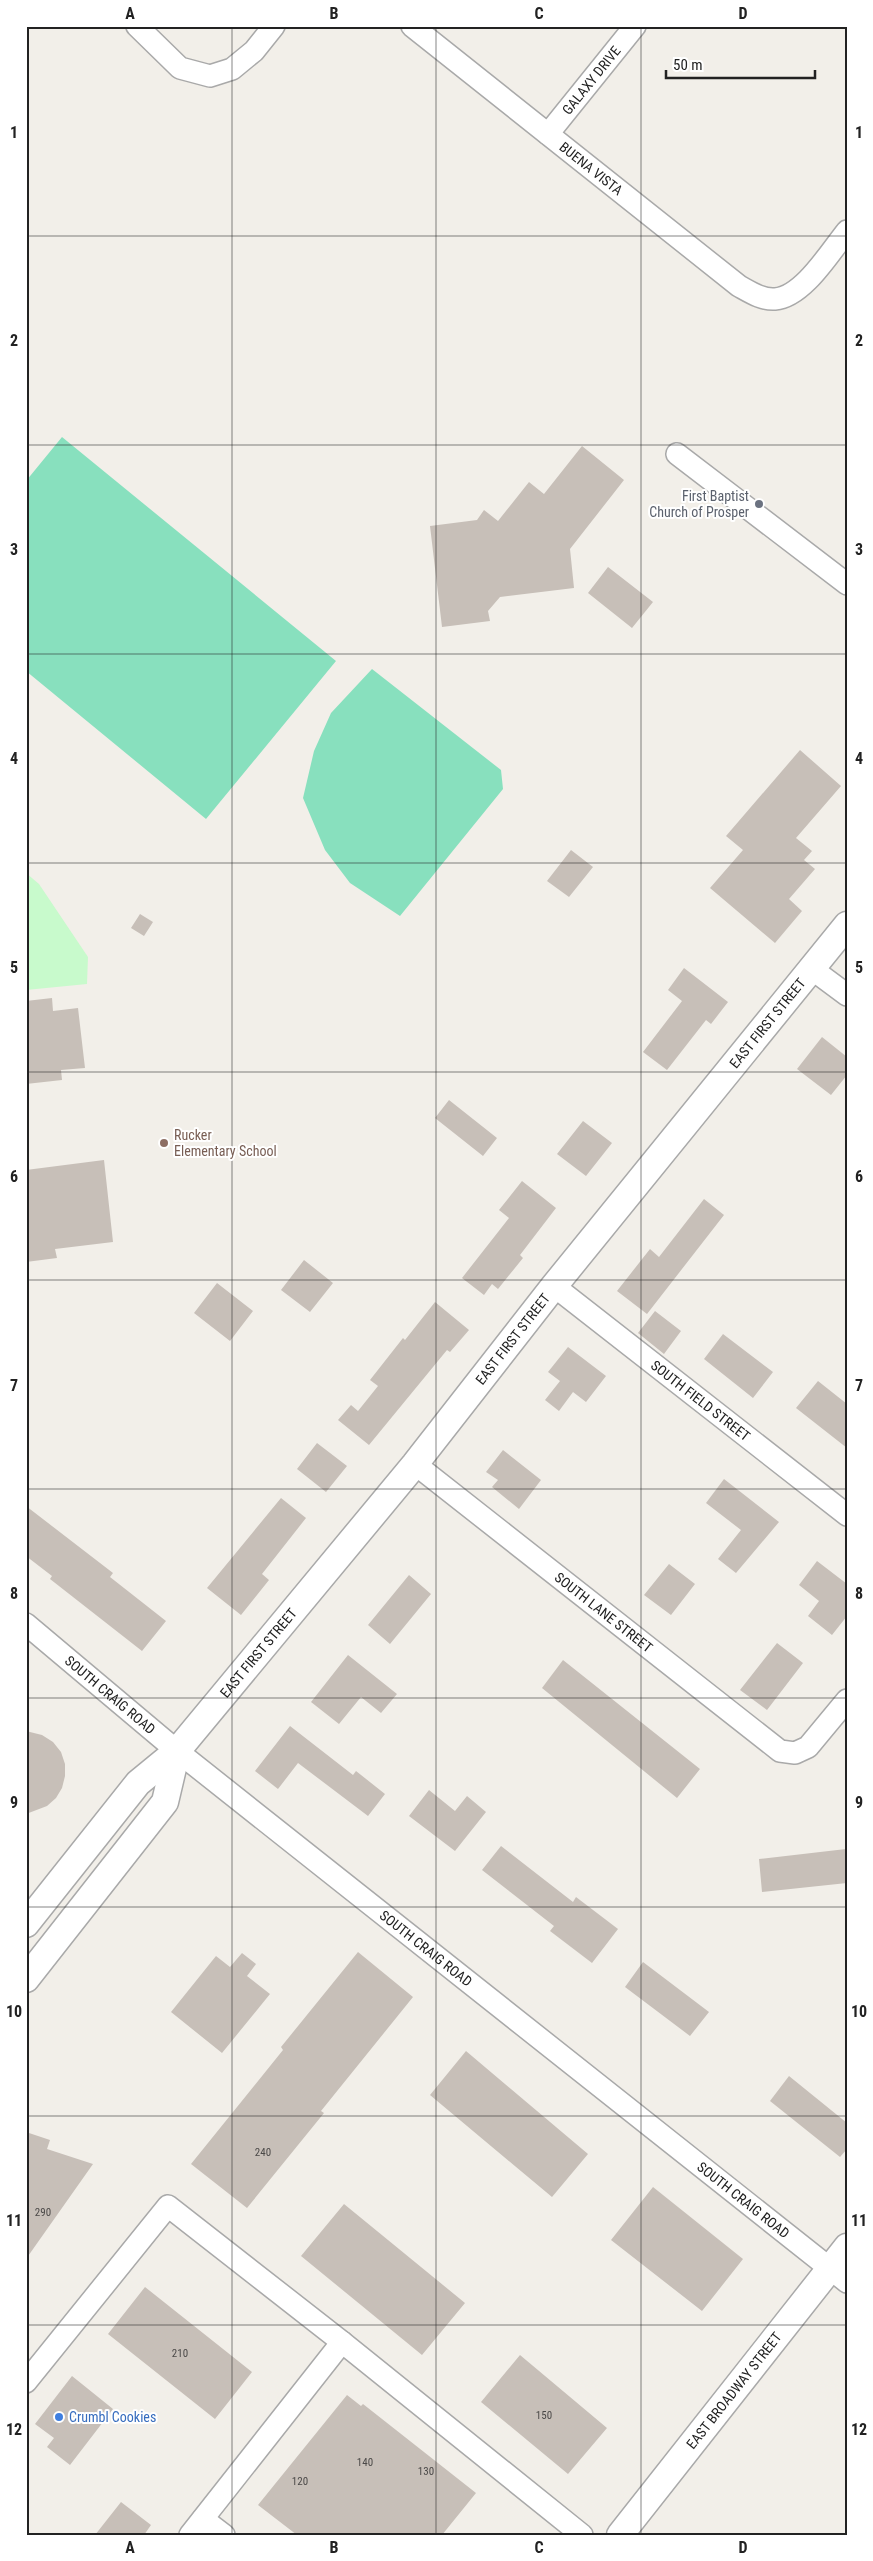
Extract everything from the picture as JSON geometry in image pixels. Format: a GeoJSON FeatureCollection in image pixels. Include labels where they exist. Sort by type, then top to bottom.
{"type":"FeatureCollection","features":[{"type":"Feature","properties":{"kind":"street"},"geometry":{"type":"LineString","coordinates":[[137,26],[180,68],[210,76],[232,69],[254,51],[274,26]]}},
{"type":"Feature","properties":{"kind":"street","name":"BUENA VISTA"},"geometry":{"type":"LineString","coordinates":[[412,26],[739,286],[759,296],[775,299],[794,294],[847,231]]}},
{"type":"Feature","properties":{"kind":"street","name":"GALAXY DRIVE"},"geometry":{"type":"LineString","coordinates":[[548,134],[635,26]]}},
{"type":"Feature","properties":{"kind":"street"},"geometry":{"type":"LineString","coordinates":[[677,454],[847,584]]}},
{"type":"Feature","properties":{"kind":"street","name":"EAST FIRST STREET"},"geometry":{"type":"LineString","coordinates":[[26,1924],[138,1782],[177,1751],[415,1464],[554,1286],[774,1012],[812,970],[847,925]]}},
{"type":"Feature","properties":{"kind":"street"},"geometry":{"type":"LineString","coordinates":[[812,970],[847,995]]}},
{"type":"Feature","properties":{"kind":"street","name":"SOUTH FIELD STREET"},"geometry":{"type":"LineString","coordinates":[[554,1286],[847,1515]]}},
{"type":"Feature","properties":{"kind":"street","name":"SOUTH LANE STREET"},"geometry":{"type":"LineString","coordinates":[[415,1464],[780,1751],[795,1753],[808,1747],[847,1700]]}},
{"type":"Feature","properties":{"kind":"street","name":"SOUTH CRAIG ROAD"},"geometry":{"type":"LineString","coordinates":[[26,1624],[177,1751],[838,2276]]}},
{"type":"Feature","properties":{"kind":"street","name":"EAST FIRST STREET"},"geometry":{"type":"LineString","coordinates":[[26,1979],[165,1802],[177,1751]]}},
{"type":"Feature","properties":{"kind":"street"},"geometry":{"type":"LineString","coordinates":[[26,2382],[168,2206],[342,2342],[582,2535]]}},
{"type":"Feature","properties":{"kind":"street","name":"EAST BROADWAY STREET"},"geometry":{"type":"LineString","coordinates":[[620,2535],[838,2276],[847,2247]]}},
{"type":"Feature","properties":{"kind":"street"},"geometry":{"type":"LineString","coordinates":[[224,2535],[196,2527],[342,2342]]}},
{"type":"Feature","properties":{"kind":"green space"},"geometry":{"type":"Polygon","coordinates":[[[62,437],[336,661],[206,819],[26,671],[26,481],[62,437]]]}},
{"type":"Feature","properties":{"kind":"green space"},"geometry":{"type":"Polygon","coordinates":[[[372,669],[501,770],[503,789],[400,916],[350,883],[325,850],[303,798],[314,751],[331,713],[372,669]]]}},
{"type":"Feature","properties":{"kind":"green space"},"geometry":{"type":"Polygon","coordinates":[[[26,873],[39,884],[88,957],[87,984],[26,990],[26,873]]]}},
{"type":"Feature","properties":{"kind":"building"},"geometry":{"type":"Polygon","coordinates":[[[582,446],[624,480],[570,549],[574,588],[500,597],[488,611],[490,621],[442,627],[430,526],[477,520],[484,510],[498,521],[529,482],[544,494],[582,446]]]}},
{"type":"Feature","properties":{"kind":"building"},"geometry":{"type":"Polygon","coordinates":[[[608,567],[653,602],[632,628],[588,593],[608,567]]]}},
{"type":"Feature","properties":{"kind":"building"},"geometry":{"type":"Polygon","coordinates":[[[800,750],[841,786],[796,838],[812,851],[804,860],[815,869],[789,899],[802,911],[775,943],[710,888],[743,850],[726,836],[800,750]]]}},
{"type":"Feature","properties":{"kind":"building"},"geometry":{"type":"Polygon","coordinates":[[[571,850],[593,867],[569,897],[547,881],[571,850]]]}},
{"type":"Feature","properties":{"kind":"building"},"geometry":{"type":"Polygon","coordinates":[[[140,914],[153,922],[144,936],[131,928],[140,914]]]}},
{"type":"Feature","properties":{"kind":"building"},"geometry":{"type":"Polygon","coordinates":[[[684,968],[728,1002],[711,1024],[706,1020],[667,1070],[643,1052],[682,1001],[668,990],[684,968]]]}},
{"type":"Feature","properties":{"kind":"building"},"geometry":{"type":"Polygon","coordinates":[[[52,998],[53,1011],[78,1008],[85,1068],[61,1070],[62,1080],[26,1084],[26,1001],[52,998]]]}},
{"type":"Feature","properties":{"kind":"building"},"geometry":{"type":"Polygon","coordinates":[[[822,1037],[847,1057],[847,1075],[831,1095],[797,1069],[822,1037]]]}},
{"type":"Feature","properties":{"kind":"building"},"geometry":{"type":"Polygon","coordinates":[[[449,1100],[497,1138],[483,1156],[435,1118],[449,1100]]]}},
{"type":"Feature","properties":{"kind":"building"},"geometry":{"type":"Polygon","coordinates":[[[583,1121],[612,1143],[586,1176],[557,1154],[583,1121]]]}},
{"type":"Feature","properties":{"kind":"building"},"geometry":{"type":"Polygon","coordinates":[[[104,1160],[113,1242],[55,1249],[57,1258],[26,1262],[26,1170],[104,1160]]]}},
{"type":"Feature","properties":{"kind":"building"},"geometry":{"type":"Polygon","coordinates":[[[522,1181],[556,1208],[520,1255],[523,1258],[498,1289],[492,1284],[484,1295],[462,1278],[509,1218],[499,1210],[522,1181]]]}},
{"type":"Feature","properties":{"kind":"building"},"geometry":{"type":"Polygon","coordinates":[[[704,1199],[724,1215],[647,1314],[617,1291],[650,1249],[659,1257],[704,1199]]]}},
{"type":"Feature","properties":{"kind":"building"},"geometry":{"type":"Polygon","coordinates":[[[304,1260],[333,1283],[310,1312],[281,1290],[304,1260]]]}},
{"type":"Feature","properties":{"kind":"building"},"geometry":{"type":"Polygon","coordinates":[[[217,1283],[253,1311],[230,1341],[194,1313],[217,1283]]]}},
{"type":"Feature","properties":{"kind":"building"},"geometry":{"type":"Polygon","coordinates":[[[435,1302],[469,1330],[450,1352],[447,1350],[369,1445],[338,1420],[351,1405],[358,1411],[378,1386],[370,1380],[403,1338],[405,1340],[435,1302]]]}},
{"type":"Feature","properties":{"kind":"building"},"geometry":{"type":"Polygon","coordinates":[[[655,1311],[681,1331],[664,1354],[638,1333],[655,1311]]]}},
{"type":"Feature","properties":{"kind":"building"},"geometry":{"type":"Polygon","coordinates":[[[723,1334],[773,1372],[753,1398],[704,1359],[723,1334]]]}},
{"type":"Feature","properties":{"kind":"building"},"geometry":{"type":"Polygon","coordinates":[[[568,1347],[606,1376],[586,1402],[573,1392],[559,1411],[545,1400],[560,1381],[548,1372],[568,1347]]]}},
{"type":"Feature","properties":{"kind":"building"},"geometry":{"type":"Polygon","coordinates":[[[818,1381],[847,1404],[847,1448],[796,1408],[818,1381]]]}},
{"type":"Feature","properties":{"kind":"building"},"geometry":{"type":"Polygon","coordinates":[[[317,1443],[347,1466],[326,1492],[297,1469],[317,1443]]]}},
{"type":"Feature","properties":{"kind":"building"},"geometry":{"type":"Polygon","coordinates":[[[503,1450],[541,1480],[519,1509],[492,1487],[498,1480],[486,1472],[503,1450]]]}},
{"type":"Feature","properties":{"kind":"building"},"geometry":{"type":"Polygon","coordinates":[[[724,1479],[779,1522],[736,1573],[718,1559],[741,1530],[706,1503],[724,1479]]]}},
{"type":"Feature","properties":{"kind":"building"},"geometry":{"type":"Polygon","coordinates":[[[281,1498],[306,1518],[262,1574],[269,1580],[241,1615],[207,1588],[281,1498]]]}},
{"type":"Feature","properties":{"kind":"building"},"geometry":{"type":"Polygon","coordinates":[[[26,1506],[113,1573],[110,1577],[166,1621],[142,1651],[50,1579],[52,1576],[26,1556],[26,1506]]]}},
{"type":"Feature","properties":{"kind":"building"},"geometry":{"type":"Polygon","coordinates":[[[817,1561],[847,1584],[847,1616],[832,1635],[808,1616],[819,1601],[799,1585],[817,1561]]]}},
{"type":"Feature","properties":{"kind":"building"},"geometry":{"type":"Polygon","coordinates":[[[669,1564],[695,1584],[671,1615],[644,1595],[669,1564]]]}},
{"type":"Feature","properties":{"kind":"building"},"geometry":{"type":"Polygon","coordinates":[[[409,1575],[431,1594],[390,1644],[368,1625],[409,1575]]]}},
{"type":"Feature","properties":{"kind":"building"},"geometry":{"type":"Polygon","coordinates":[[[777,1643],[803,1663],[767,1710],[740,1690],[777,1643]]]}},
{"type":"Feature","properties":{"kind":"building"},"geometry":{"type":"Polygon","coordinates":[[[348,1655],[397,1694],[381,1713],[361,1697],[339,1724],[311,1702],[348,1655]]]}},
{"type":"Feature","properties":{"kind":"building"},"geometry":{"type":"Polygon","coordinates":[[[563,1660],[700,1769],[677,1798],[542,1688],[563,1660]]]}},
{"type":"Feature","properties":{"kind":"building"},"geometry":{"type":"Polygon","coordinates":[[[290,1726],[353,1775],[356,1771],[385,1794],[368,1816],[298,1763],[278,1789],[255,1771],[290,1726]]]}},
{"type":"Feature","properties":{"kind":"building"},"geometry":{"type":"Polygon","coordinates":[[[26,1731],[42,1735],[53,1742],[61,1752],[65,1764],[65,1776],[62,1788],[56,1798],[47,1806],[26,1814],[26,1731]]]}},
{"type":"Feature","properties":{"kind":"building"},"geometry":{"type":"Polygon","coordinates":[[[429,1790],[455,1811],[467,1796],[486,1812],[455,1851],[409,1816],[429,1790]]]}},
{"type":"Feature","properties":{"kind":"building"},"geometry":{"type":"Polygon","coordinates":[[[501,1846],[573,1902],[576,1897],[618,1929],[592,1963],[550,1931],[554,1926],[482,1870],[501,1846]]]}},
{"type":"Feature","properties":{"kind":"building"},"geometry":{"type":"Polygon","coordinates":[[[846,1849],[847,1883],[762,1892],[759,1859],[846,1849]]]}},
{"type":"Feature","properties":{"kind":"building"},"geometry":{"type":"Polygon","coordinates":[[[358,1952],[413,1997],[321,2111],[324,2113],[247,2208],[191,2164],[283,2050],[281,2047],[358,1952]]]}},
{"type":"Feature","properties":{"kind":"building"},"geometry":{"type":"Polygon","coordinates":[[[242,1953],[256,1964],[247,1976],[270,1994],[222,2053],[171,2012],[216,1956],[230,1967],[242,1953]]]}},
{"type":"Feature","properties":{"kind":"building"},"geometry":{"type":"Polygon","coordinates":[[[643,1962],[709,2012],[690,2036],[625,1987],[643,1962]]]}},
{"type":"Feature","properties":{"kind":"building"},"geometry":{"type":"Polygon","coordinates":[[[466,2051],[588,2154],[552,2197],[430,2095],[466,2051]]]}},
{"type":"Feature","properties":{"kind":"building"},"geometry":{"type":"Polygon","coordinates":[[[789,2076],[847,2123],[847,2149],[840,2157],[770,2101],[789,2076]]]}},
{"type":"Feature","properties":{"kind":"building"},"geometry":{"type":"Polygon","coordinates":[[[26,2132],[50,2140],[47,2149],[93,2164],[26,2259],[26,2132]]]}},
{"type":"Feature","properties":{"kind":"building"},"geometry":{"type":"Polygon","coordinates":[[[653,2187],[743,2259],[702,2311],[611,2240],[653,2187]]]}},
{"type":"Feature","properties":{"kind":"building"},"geometry":{"type":"Polygon","coordinates":[[[344,2204],[465,2303],[422,2355],[301,2256],[344,2204]]]}},
{"type":"Feature","properties":{"kind":"building"},"geometry":{"type":"Polygon","coordinates":[[[145,2287],[252,2372],[215,2419],[108,2334],[145,2287]]]}},
{"type":"Feature","properties":{"kind":"building"},"geometry":{"type":"Polygon","coordinates":[[[520,2355],[607,2428],[568,2474],[481,2402],[520,2355]]]}},
{"type":"Feature","properties":{"kind":"building"},"geometry":{"type":"Polygon","coordinates":[[[72,2376],[113,2409],[70,2465],[47,2447],[54,2438],[35,2424],[72,2376]]]}},
{"type":"Feature","properties":{"kind":"building"},"geometry":{"type":"Polygon","coordinates":[[[347,2395],[361,2406],[363,2404],[476,2493],[442,2535],[297,2535],[258,2505],[347,2395]]]}},
{"type":"Feature","properties":{"kind":"building"},"geometry":{"type":"Polygon","coordinates":[[[121,2502],[151,2525],[144,2535],[95,2535],[121,2502]]]}},
{"type":"Feature","properties":{"kind":"place","name":"First Baptist Church of Prosper"},"geometry":{"type":"Point","coordinates":[759,504]}},
{"type":"Feature","properties":{"kind":"place","name":"Rucker Elementary School"},"geometry":{"type":"Point","coordinates":[164,1143]}},
{"type":"Feature","properties":{"kind":"place","name":"Crumbl Cookies"},"geometry":{"type":"Point","coordinates":[59,2417]}}]}
